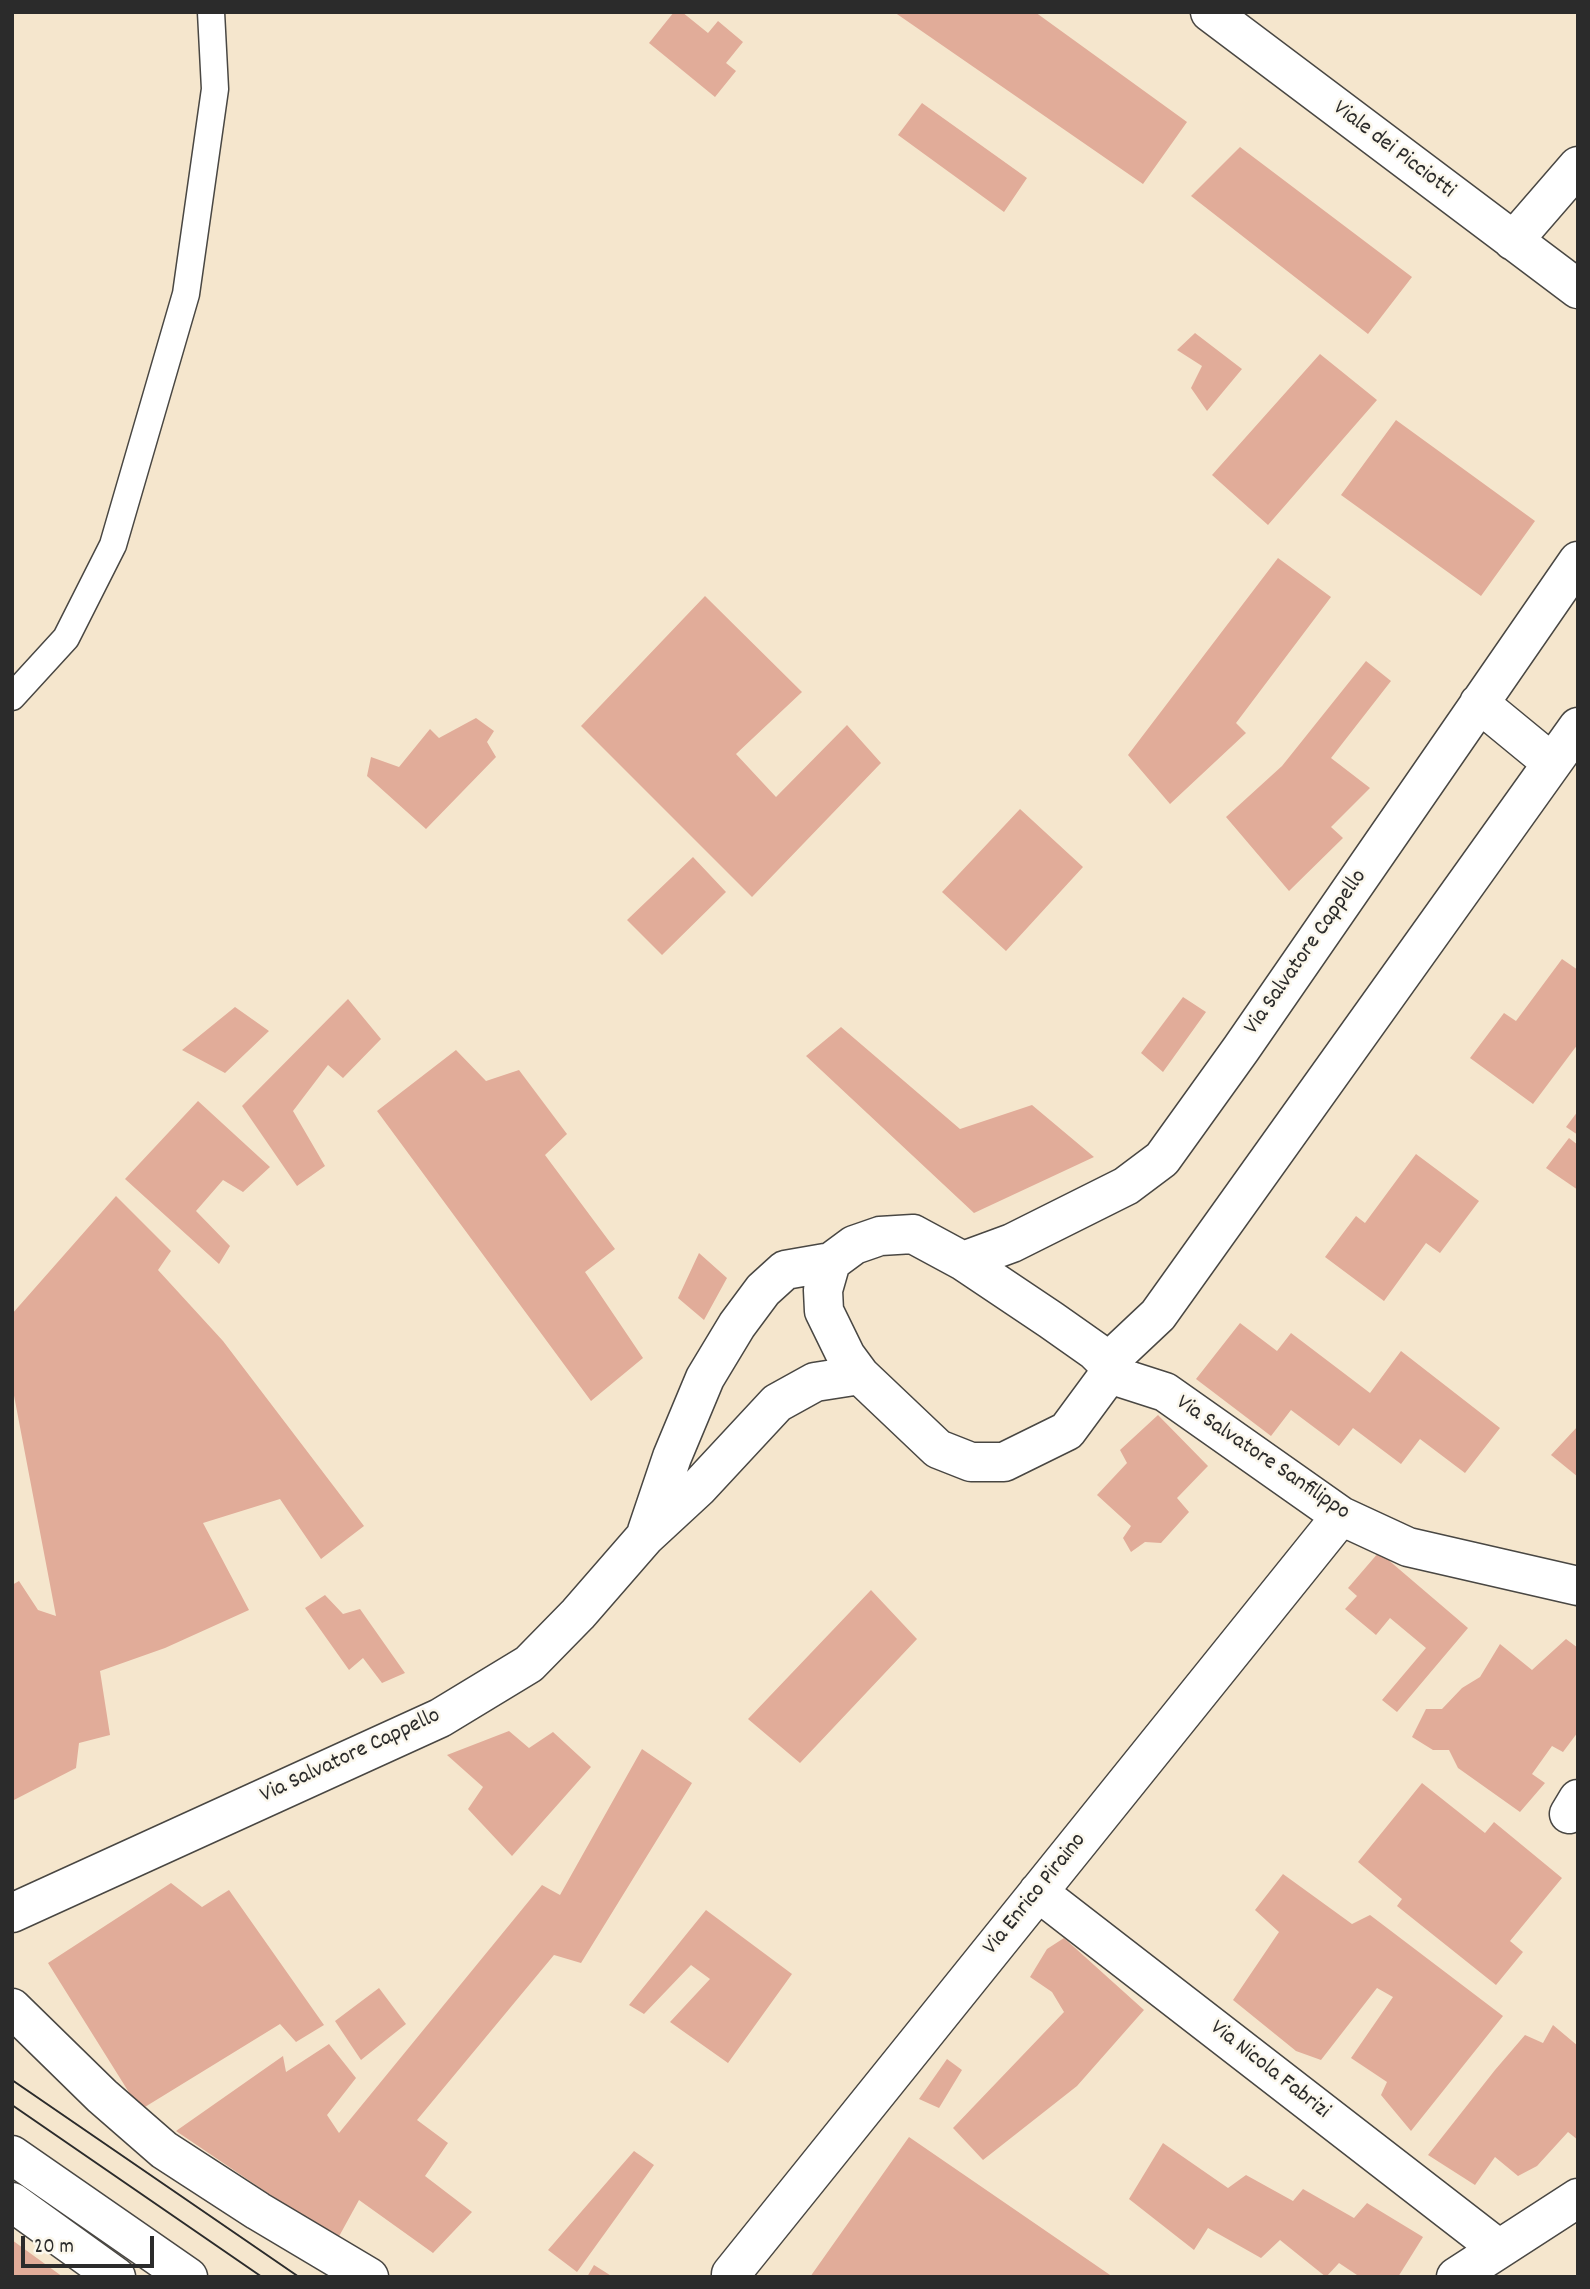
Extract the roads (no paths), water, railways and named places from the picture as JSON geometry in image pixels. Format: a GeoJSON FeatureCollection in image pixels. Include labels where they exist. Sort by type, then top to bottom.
{"type":"FeatureCollection","features":[{"type":"Feature","properties":{"kind":"street","name":"Viale dei Picciotti"},"geometry":{"type":"LineString","coordinates":[[1210,12],[1578,289]]}},
{"type":"Feature","properties":{"kind":"street"},"geometry":{"type":"LineString","coordinates":[[1513,242],[1578,166]]}},
{"type":"Feature","properties":{"kind":"street","name":"Via Salvatore Cappello"},"geometry":{"type":"LineString","coordinates":[[963,1261],[1012,1243],[1126,1186],[1162,1159],[1578,561]]}},
{"type":"Feature","properties":{"kind":"street"},"geometry":{"type":"LineString","coordinates":[[1479,704],[1552,763]]}},
{"type":"Feature","properties":{"kind":"street"},"geometry":{"type":"LineString","coordinates":[[1108,1369],[1095,1352],[1051,1320],[963,1261],[913,1234],[880,1236],[854,1245],[831,1262],[823,1290],[824,1311],[846,1356],[860,1375],[938,1449],[971,1462],[1004,1462],[1067,1431],[1108,1369],[1157,1315],[1578,727]]}},
{"type":"Feature","properties":{"kind":"street","name":"Via Salvatore Cappello"},"geometry":{"type":"LineString","coordinates":[[645,1537],[672,1457],[705,1378],[737,1325],[763,1290],[785,1270],[831,1262]]}},
{"type":"Feature","properties":{"kind":"street","name":"Via Salvatore Sanfilippo"},"geometry":{"type":"LineString","coordinates":[[1108,1369],[1164,1392],[1341,1516],[1408,1547],[1578,1586]]}},
{"type":"Feature","properties":{"kind":"street","name":"Via Salvatore Cappello"},"geometry":{"type":"LineString","coordinates":[[12,1913],[440,1718],[529,1664],[578,1614],[645,1537],[698,1488],[777,1403],[815,1382],[860,1375]]}},
{"type":"Feature","properties":{"kind":"street","name":"Via Enrico Piraino"},"geometry":{"type":"LineString","coordinates":[[731,2274],[1341,1516]]}},
{"type":"Feature","properties":{"kind":"street","name":"Via Nicola Fabrizi"},"geometry":{"type":"LineString","coordinates":[[1038,1892],[1499,2249]]}},
{"type":"Feature","properties":{"kind":"street"},"geometry":{"type":"LineString","coordinates":[[12,2008],[102,2096],[164,2150],[258,2211],[369,2277]]}},
{"type":"Feature","properties":{"kind":"street"},"geometry":{"type":"LineString","coordinates":[[12,2155],[188,2277]]}},
{"type":"Feature","properties":{"kind":"street"},"geometry":{"type":"LineString","coordinates":[[1456,2277],[1578,2198]]}},
{"type":"Feature","properties":{"kind":"street"},"geometry":{"type":"LineString","coordinates":[[12,2203],[116,2277]]}},
{"type":"Feature","properties":{"kind":"lane"},"geometry":{"type":"LineString","coordinates":[[12,697],[66,638],[113,545],[187,294],[215,89],[211,12]]}},
{"type":"Feature","properties":{"kind":"tram line"},"geometry":{"type":"LineString","coordinates":[[12,2080],[299,2277]]}},
{"type":"Feature","properties":{"kind":"tram line"},"geometry":{"type":"LineString","coordinates":[[12,2105],[262,2277]]}}]}
